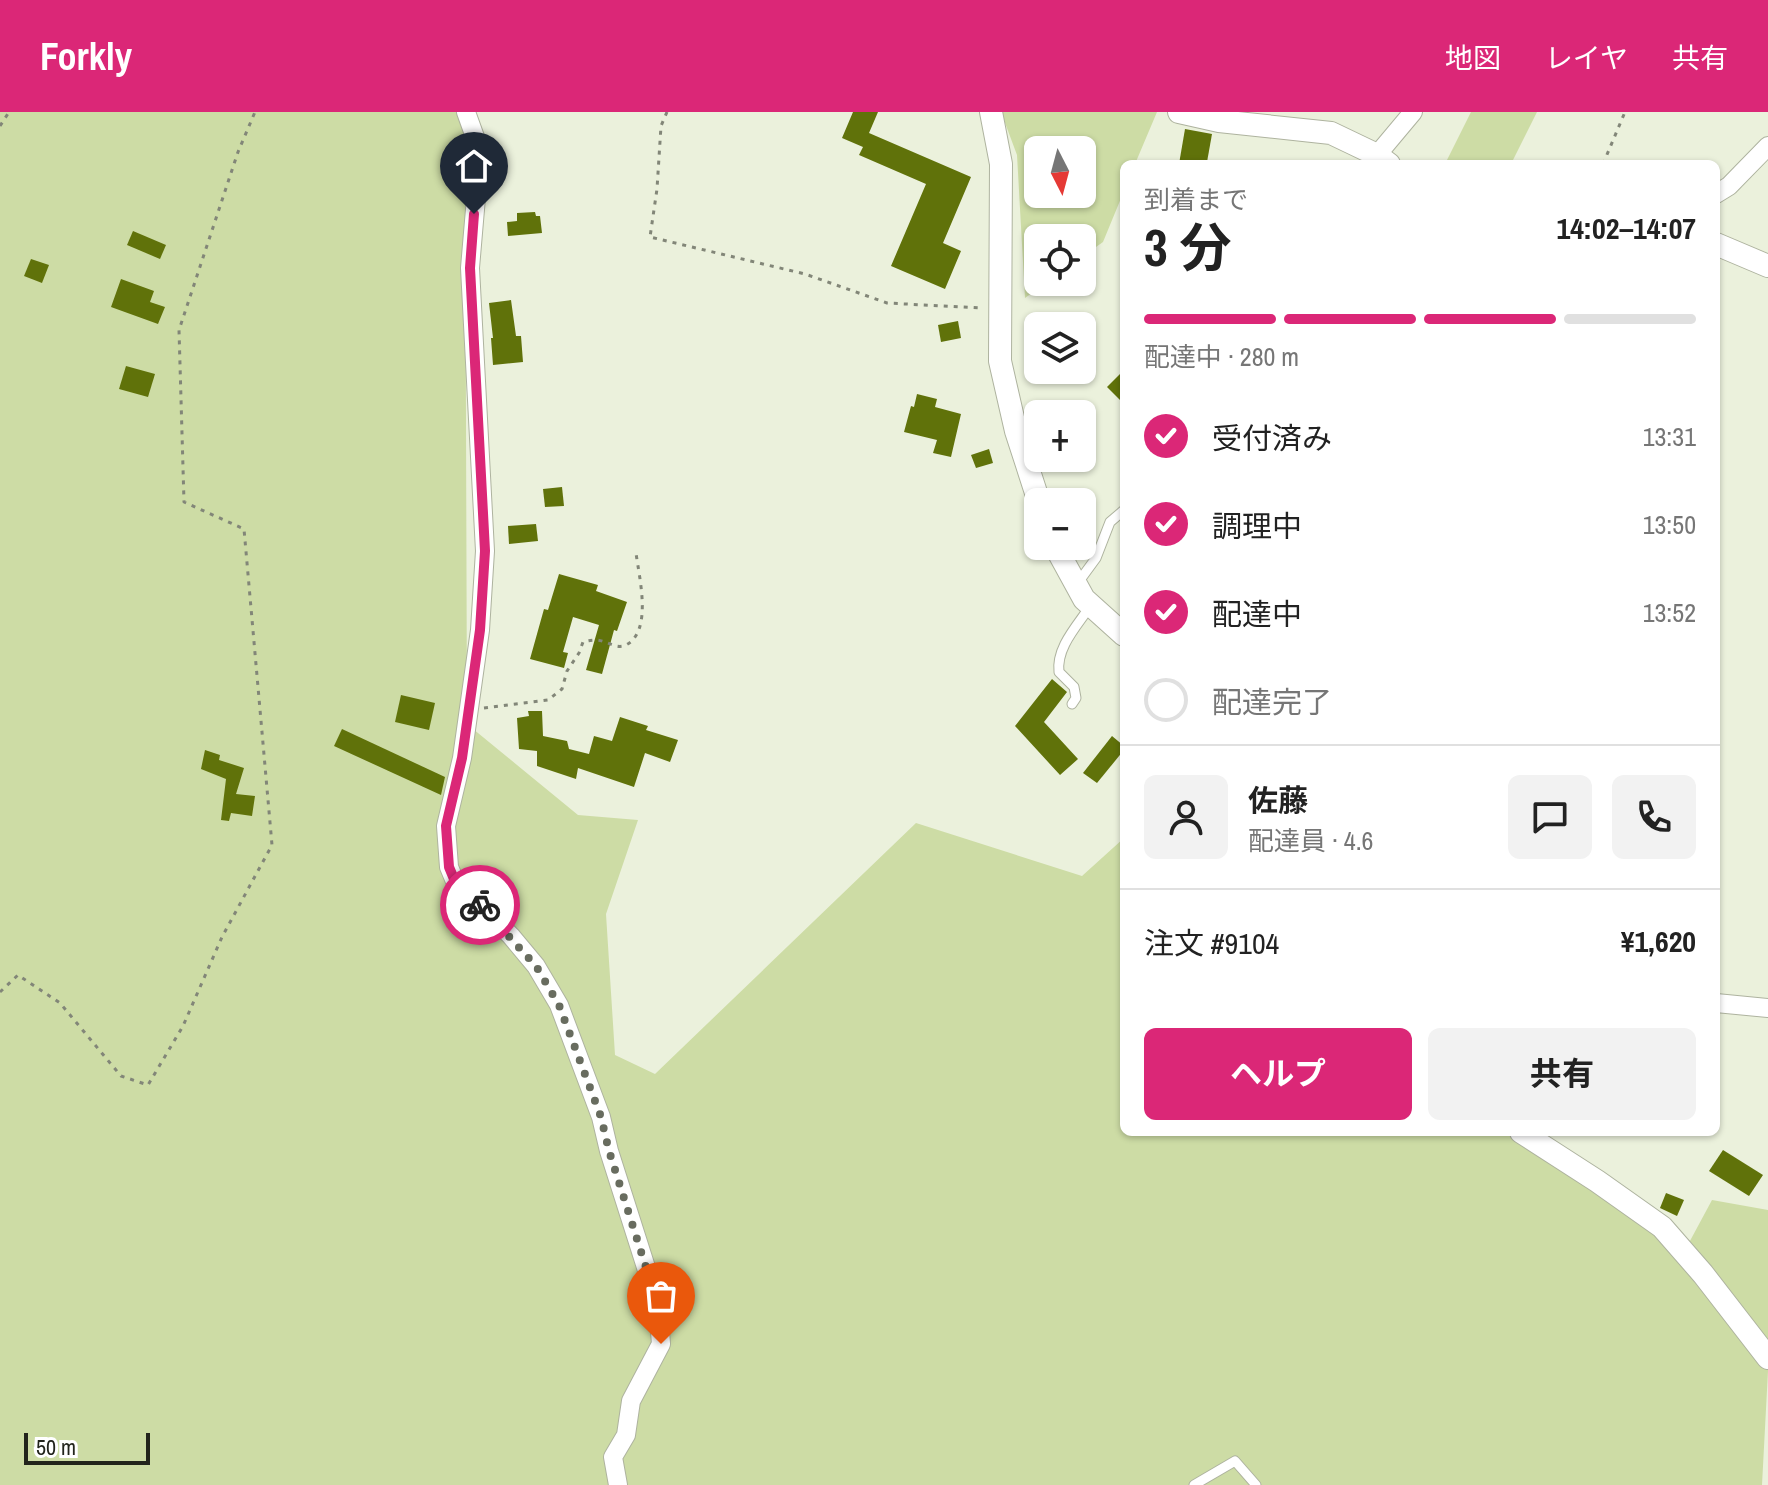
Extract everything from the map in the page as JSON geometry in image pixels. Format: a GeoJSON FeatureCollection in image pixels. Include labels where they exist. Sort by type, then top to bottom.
{"type":"FeatureCollection","features":[{"type":"Feature","properties":{"kind":"street"},"geometry":{"type":"LineString","coordinates":[[466,112],[480,151],[470,268],[485,551],[480,630],[469,711],[446,826],[449,867],[454,879],[536,966],[559,1005],[601,1117],[658,1305],[661,1344],[631,1401],[626,1435],[613,1457],[618,1485]]}},
{"type":"Feature","properties":{"kind":"street"},"geometry":{"type":"LineString","coordinates":[[991,112],[1001,164],[1000,361],[1016,431],[1034,488]]}},
{"type":"Feature","properties":{"kind":"street"},"geometry":{"type":"LineString","coordinates":[[1179,112],[1219,121],[1331,133],[1383,160],[1413,112]]}},
{"type":"Feature","properties":{"kind":"street"},"geometry":{"type":"LineString","coordinates":[[1720,192],[1768,146]]}},
{"type":"Feature","properties":{"kind":"street"},"geometry":{"type":"LineString","coordinates":[[1720,246],[1768,266]]}},
{"type":"Feature","properties":{"kind":"street"},"geometry":{"type":"LineString","coordinates":[[1062,560],[1075,587],[1120,631]]}},
{"type":"Feature","properties":{"kind":"street"},"geometry":{"type":"LineString","coordinates":[[1720,1003],[1768,1008]]}},
{"type":"Feature","properties":{"kind":"street"},"geometry":{"type":"LineString","coordinates":[[1535,1136],[1662,1227],[1768,1358]]}},
{"type":"Feature","properties":{"kind":"lane"},"geometry":{"type":"LineString","coordinates":[[1075,587],[1096,558],[1110,522],[1120,513]]}},
{"type":"Feature","properties":{"kind":"lane"},"geometry":{"type":"LineString","coordinates":[[1072,704],[1076,698],[1074,687],[1059,672],[1058,661],[1061,651],[1091,605]]}},
{"type":"Feature","properties":{"kind":"lane"},"geometry":{"type":"LineString","coordinates":[[1194,1485],[1235,1461],[1256,1485]]}},
{"type":"Feature","properties":{"kind":"path"},"geometry":{"type":"LineString","coordinates":[[0,126],[9,112]]}},
{"type":"Feature","properties":{"kind":"path"},"geometry":{"type":"LineString","coordinates":[[0,992],[18,975],[60,1003],[121,1076],[148,1085],[183,1026],[222,937],[272,845],[244,529],[184,502],[179,330],[238,152],[255,112]]}},
{"type":"Feature","properties":{"kind":"path"},"geometry":{"type":"LineString","coordinates":[[667,112],[661,126],[650,237],[805,274],[887,303],[1001,310]]}},
{"type":"Feature","properties":{"kind":"path"},"geometry":{"type":"LineString","coordinates":[[1605,160],[1625,112]]}},
{"type":"Feature","properties":{"kind":"path"},"geometry":{"type":"LineString","coordinates":[[469,711],[548,700],[562,689],[567,671],[583,642],[598,639],[617,646],[627,644],[641,628],[642,600],[636,553]]}},
{"type":"Feature","properties":{"kind":"green space"},"geometry":{"type":"Polygon","coordinates":[[[0,112],[465,112],[467,724],[578,815],[638,820],[606,914],[615,1055],[655,1074],[916,823],[1082,876],[1120,842],[1120,1136],[1536,1136],[1684,1252],[1712,1200],[1768,1210],[1768,1371],[1762,1485],[0,1485],[0,112]]]}},
{"type":"Feature","properties":{"kind":"green space"},"geometry":{"type":"Polygon","coordinates":[[[1001,112],[1157,112],[1137,160],[1120,160],[1120,201],[1103,242],[1096,247],[1096,224],[1024,224],[1024,280],[1017,155],[1001,112]]]}},
{"type":"Feature","properties":{"kind":"green space"},"geometry":{"type":"Polygon","coordinates":[[[1471,112],[1537,112],[1513,160],[1447,160],[1471,112]]]}},
{"type":"Feature","properties":{"kind":"building"},"geometry":{"type":"Polygon","coordinates":[[[853,112],[878,112],[869,133],[971,177],[943,243],[961,251],[945,289],[891,266],[926,184],[859,155],[863,147],[842,138],[853,112]]]}},
{"type":"Feature","properties":{"kind":"building"},"geometry":{"type":"Polygon","coordinates":[[[1185,129],[1212,134],[1207,160],[1180,160],[1185,129]]]}},
{"type":"Feature","properties":{"kind":"building"},"geometry":{"type":"Polygon","coordinates":[[[535,212],[536,216],[540,216],[542,233],[508,236],[507,222],[517,221],[517,213],[535,212]]]}},
{"type":"Feature","properties":{"kind":"building"},"geometry":{"type":"Polygon","coordinates":[[[133,231],[166,245],[160,259],[127,245],[133,231]]]}},
{"type":"Feature","properties":{"kind":"building"},"geometry":{"type":"Polygon","coordinates":[[[31,259],[49,265],[42,283],[24,276],[31,259]]]}},
{"type":"Feature","properties":{"kind":"building"},"geometry":{"type":"Polygon","coordinates":[[[121,279],[154,291],[150,302],[165,307],[158,324],[111,307],[121,279]]]}},
{"type":"Feature","properties":{"kind":"building"},"geometry":{"type":"Polygon","coordinates":[[[511,300],[516,336],[521,336],[523,362],[493,365],[489,303],[511,300]]]}},
{"type":"Feature","properties":{"kind":"building"},"geometry":{"type":"Polygon","coordinates":[[[958,321],[961,338],[941,342],[938,325],[958,321]]]}},
{"type":"Feature","properties":{"kind":"building"},"geometry":{"type":"Polygon","coordinates":[[[126,366],[155,374],[148,397],[119,389],[126,366]]]}},
{"type":"Feature","properties":{"kind":"building"},"geometry":{"type":"Polygon","coordinates":[[[1120,374],[1120,400],[1107,387],[1120,374]]]}},
{"type":"Feature","properties":{"kind":"building"},"geometry":{"type":"Polygon","coordinates":[[[917,394],[937,399],[935,407],[961,414],[951,457],[933,453],[937,440],[904,432],[917,394]]]}},
{"type":"Feature","properties":{"kind":"building"},"geometry":{"type":"Polygon","coordinates":[[[989,449],[993,463],[976,468],[971,455],[989,449]]]}},
{"type":"Feature","properties":{"kind":"building"},"geometry":{"type":"Polygon","coordinates":[[[562,487],[564,506],[545,507],[543,489],[562,487]]]}},
{"type":"Feature","properties":{"kind":"building"},"geometry":{"type":"Polygon","coordinates":[[[536,524],[538,541],[509,544],[508,526],[536,524]]]}},
{"type":"Feature","properties":{"kind":"building"},"geometry":{"type":"Polygon","coordinates":[[[559,574],[598,585],[596,591],[627,602],[617,631],[614,630],[602,674],[586,670],[599,625],[573,617],[563,652],[568,653],[564,668],[530,659],[544,609],[548,610],[559,574]]]}},
{"type":"Feature","properties":{"kind":"building"},"geometry":{"type":"Polygon","coordinates":[[[1052,679],[1067,692],[1044,722],[1078,759],[1060,775],[1015,726],[1052,679]]]}},
{"type":"Feature","properties":{"kind":"building"},"geometry":{"type":"Polygon","coordinates":[[[401,695],[435,703],[429,730],[395,722],[401,695]]]}},
{"type":"Feature","properties":{"kind":"building"},"geometry":{"type":"Polygon","coordinates":[[[528,711],[542,711],[543,736],[567,741],[569,749],[589,754],[594,736],[612,741],[620,717],[648,726],[646,730],[678,740],[670,762],[645,753],[634,787],[578,768],[576,779],[537,766],[537,751],[519,749],[517,718],[529,716],[528,711]]]}},
{"type":"Feature","properties":{"kind":"building"},"geometry":{"type":"Polygon","coordinates":[[[342,729],[445,777],[441,795],[334,746],[342,729]]]}},
{"type":"Feature","properties":{"kind":"building"},"geometry":{"type":"Polygon","coordinates":[[[1112,736],[1120,743],[1120,755],[1097,783],[1083,773],[1112,736]]]}},
{"type":"Feature","properties":{"kind":"building"},"geometry":{"type":"Polygon","coordinates":[[[205,750],[220,755],[219,760],[244,768],[236,794],[255,796],[252,816],[231,813],[229,821],[221,820],[226,779],[201,769],[205,750]]]}},
{"type":"Feature","properties":{"kind":"building"},"geometry":{"type":"Polygon","coordinates":[[[1723,1150],[1763,1175],[1749,1196],[1709,1171],[1723,1150]]]}},
{"type":"Feature","properties":{"kind":"building"},"geometry":{"type":"Polygon","coordinates":[[[1666,1193],[1684,1200],[1677,1216],[1660,1208],[1666,1193]]]}},
{"type":"Feature","properties":{"kind":"way so far"},"geometry":{"type":"LineString","coordinates":[[480,905],[536,966],[559,1005],[601,1117],[658,1305],[661,1344]]}},
{"type":"Feature","properties":{"kind":"route"},"geometry":{"type":"LineString","coordinates":[[474,214],[470,268],[485,551],[480,630],[462,758],[446,826],[449,867],[454,879],[480,905]]}}]}
